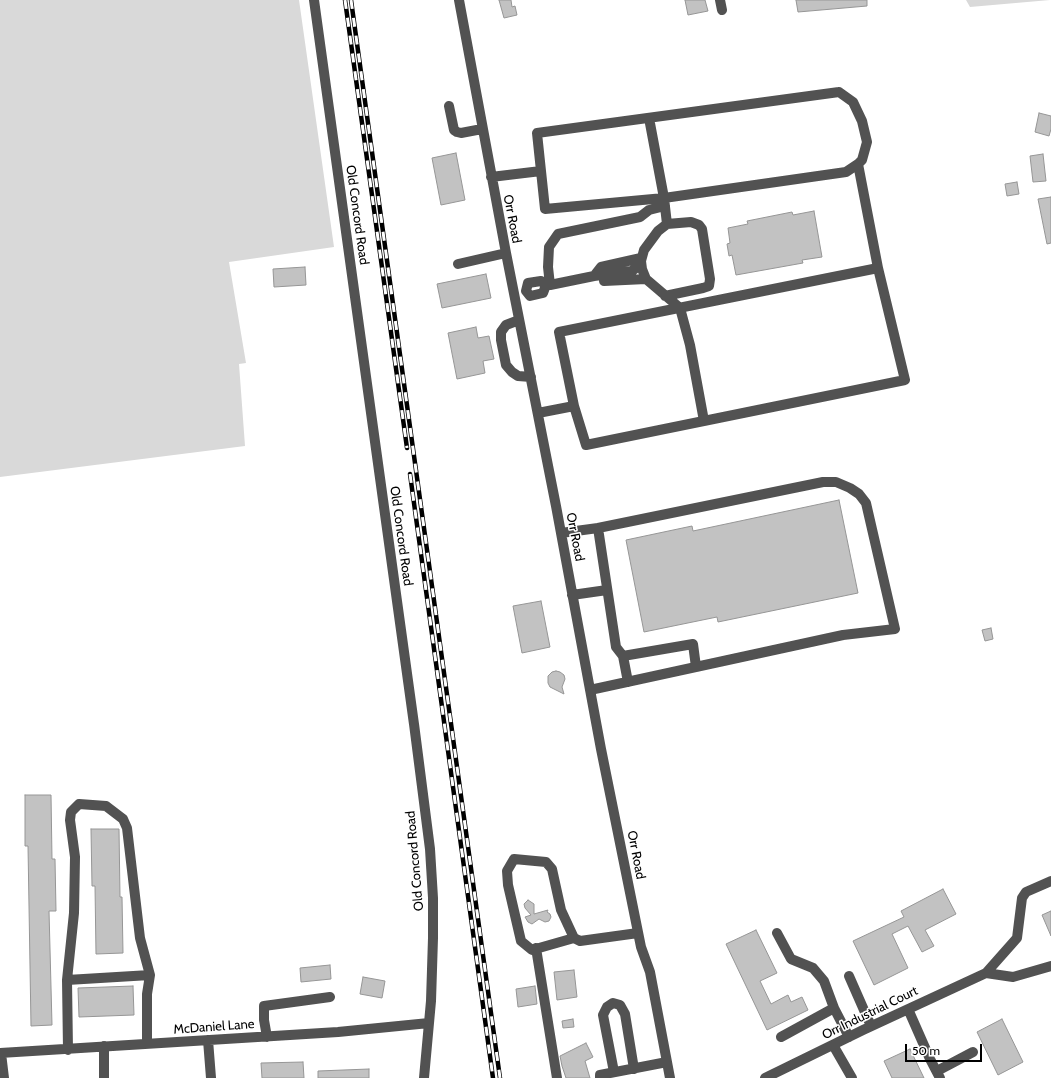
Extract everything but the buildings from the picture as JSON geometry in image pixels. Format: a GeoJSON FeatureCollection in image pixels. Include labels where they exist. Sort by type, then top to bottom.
{"type":"FeatureCollection","features":[{"type":"Feature","properties":{"kind":"street","name":"Old Concord Road"},"geometry":{"type":"LineString","coordinates":[[314,0],[430,849],[433,898],[433,938],[429,1023],[424,1078]]}},
{"type":"Feature","properties":{"kind":"street","name":"Orr Road"},"geometry":{"type":"LineString","coordinates":[[459,0],[513,293],[538,413],[590,690],[638,934],[650,972],[670,1078]]}},
{"type":"Feature","properties":{"kind":"street"},"geometry":{"type":"LineString","coordinates":[[839,92],[853,102],[862,121],[867,142],[862,160],[858,164],[846,172],[665,202],[545,209],[537,133],[839,92]]}},
{"type":"Feature","properties":{"kind":"street"},"geometry":{"type":"LineString","coordinates":[[449,106],[454,130],[461,133],[482,129]]}},
{"type":"Feature","properties":{"kind":"street"},"geometry":{"type":"LineString","coordinates":[[649,118],[665,202],[667,224]]}},
{"type":"Feature","properties":{"kind":"street"},"geometry":{"type":"LineString","coordinates":[[858,164],[878,268],[905,380],[586,445],[574,406],[559,332],[878,268]]}},
{"type":"Feature","properties":{"kind":"street"},"geometry":{"type":"LineString","coordinates":[[491,177],[541,170]]}},
{"type":"Feature","properties":{"kind":"street"},"geometry":{"type":"LineString","coordinates":[[548,285],[549,247],[558,234],[640,217],[649,210],[665,202]]}},
{"type":"Feature","properties":{"kind":"street"},"geometry":{"type":"LineString","coordinates":[[513,293],[526,291],[528,283],[541,281],[548,285],[594,276],[632,271],[641,261],[644,250],[658,231],[667,224],[691,222],[699,225],[702,229],[710,279],[709,286],[665,296]]}},
{"type":"Feature","properties":{"kind":"street"},"geometry":{"type":"LineString","coordinates":[[458,264],[506,254]]}},
{"type":"Feature","properties":{"kind":"street"},"geometry":{"type":"LineString","coordinates":[[641,261],[646,279],[680,308],[690,345],[704,421]]}},
{"type":"Feature","properties":{"kind":"street"},"geometry":{"type":"LineString","coordinates":[[594,276],[601,282],[646,279]]}},
{"type":"Feature","properties":{"kind":"street"},"geometry":{"type":"LineString","coordinates":[[519,320],[506,325],[502,332],[501,340],[506,365],[518,376],[531,377]]}},
{"type":"Feature","properties":{"kind":"street"},"geometry":{"type":"LineString","coordinates":[[538,413],[574,406]]}},
{"type":"Feature","properties":{"kind":"street"},"geometry":{"type":"LineString","coordinates":[[561,533],[598,528],[824,482],[836,482],[859,494],[866,504],[895,629],[843,635],[590,690]]}},
{"type":"Feature","properties":{"kind":"street"},"geometry":{"type":"LineString","coordinates":[[598,528],[616,647],[623,656],[628,682]]}},
{"type":"Feature","properties":{"kind":"street"},"geometry":{"type":"LineString","coordinates":[[572,595],[608,590]]}},
{"type":"Feature","properties":{"kind":"street"},"geometry":{"type":"LineString","coordinates":[[623,656],[693,644],[696,667]]}},
{"type":"Feature","properties":{"kind":"street"},"geometry":{"type":"LineString","coordinates":[[68,1050],[68,980],[74,913],[75,857],[70,820],[71,812],[79,804],[106,806],[123,819],[127,828],[140,938],[150,975],[147,994],[147,1044]]}},
{"type":"Feature","properties":{"kind":"street"},"geometry":{"type":"LineString","coordinates":[[574,938],[532,950],[521,941],[508,886],[507,871],[514,859],[546,862],[552,869],[561,910],[574,938],[580,941],[638,934]]}},
{"type":"Feature","properties":{"kind":"street"},"geometry":{"type":"LineString","coordinates":[[986,972],[1017,938],[1022,898],[1026,892],[1051,881]]}},
{"type":"Feature","properties":{"kind":"street"},"geometry":{"type":"LineString","coordinates":[[777,933],[791,959],[813,968],[824,981],[834,1008],[849,1037]]}},
{"type":"Feature","properties":{"kind":"street"},"geometry":{"type":"LineString","coordinates":[[536,948],[557,1078]]}},
{"type":"Feature","properties":{"kind":"street"},"geometry":{"type":"LineString","coordinates":[[986,972],[1013,976],[1051,966]]}},
{"type":"Feature","properties":{"kind":"street","name":"Orr Industrial Court"},"geometry":{"type":"LineString","coordinates":[[765,1078],[986,972]]}},
{"type":"Feature","properties":{"kind":"street"},"geometry":{"type":"LineString","coordinates":[[68,980],[150,975]]}},
{"type":"Feature","properties":{"kind":"street"},"geometry":{"type":"LineString","coordinates":[[849,976],[872,1026]]}},
{"type":"Feature","properties":{"kind":"street"},"geometry":{"type":"LineString","coordinates":[[267,1037],[264,1020],[264,1006],[330,997]]}},
{"type":"Feature","properties":{"kind":"street"},"geometry":{"type":"LineString","coordinates":[[614,1072],[603,1015],[607,1007],[614,1003],[620,1005],[625,1014],[634,1069]]}},
{"type":"Feature","properties":{"kind":"street"},"geometry":{"type":"LineString","coordinates":[[781,1037],[834,1008]]}},
{"type":"Feature","properties":{"kind":"street"},"geometry":{"type":"LineString","coordinates":[[908,1009],[930,1059],[939,1075],[974,1052]]}},
{"type":"Feature","properties":{"kind":"street","name":"McDaniel Lane"},"geometry":{"type":"LineString","coordinates":[[0,1053],[267,1037],[429,1023]]}},
{"type":"Feature","properties":{"kind":"street"},"geometry":{"type":"LineString","coordinates":[[208,1040],[212,1078]]}},
{"type":"Feature","properties":{"kind":"street"},"geometry":{"type":"LineString","coordinates":[[833,1045],[852,1078]]}},
{"type":"Feature","properties":{"kind":"street"},"geometry":{"type":"LineString","coordinates":[[104,1046],[104,1078]]}},
{"type":"Feature","properties":{"kind":"street"},"geometry":{"type":"LineString","coordinates":[[0,1053],[4,1078]]}},
{"type":"Feature","properties":{"kind":"street"},"geometry":{"type":"LineString","coordinates":[[600,1078],[600,1075],[667,1062]]}},
{"type":"Feature","properties":{"kind":"shaded area"},"geometry":{"type":"Polygon","coordinates":[[[0,0],[299,0],[334,247],[229,262],[246,363],[239,364],[245,446],[0,477],[0,0]]]}},
{"type":"Feature","properties":{"kind":"shaded area"},"geometry":{"type":"Polygon","coordinates":[[[966,0],[1050,0],[970,7],[966,0]]]}},
{"type":"Feature","properties":{"kind":"railway"},"geometry":{"type":"LineString","coordinates":[[345,0],[407,448]]}},
{"type":"Feature","properties":{"kind":"railway"},"geometry":{"type":"LineString","coordinates":[[351,0],[500,1078]]}},
{"type":"Feature","properties":{"kind":"railway"},"geometry":{"type":"LineString","coordinates":[[410,474],[493,1078]]}}]}
